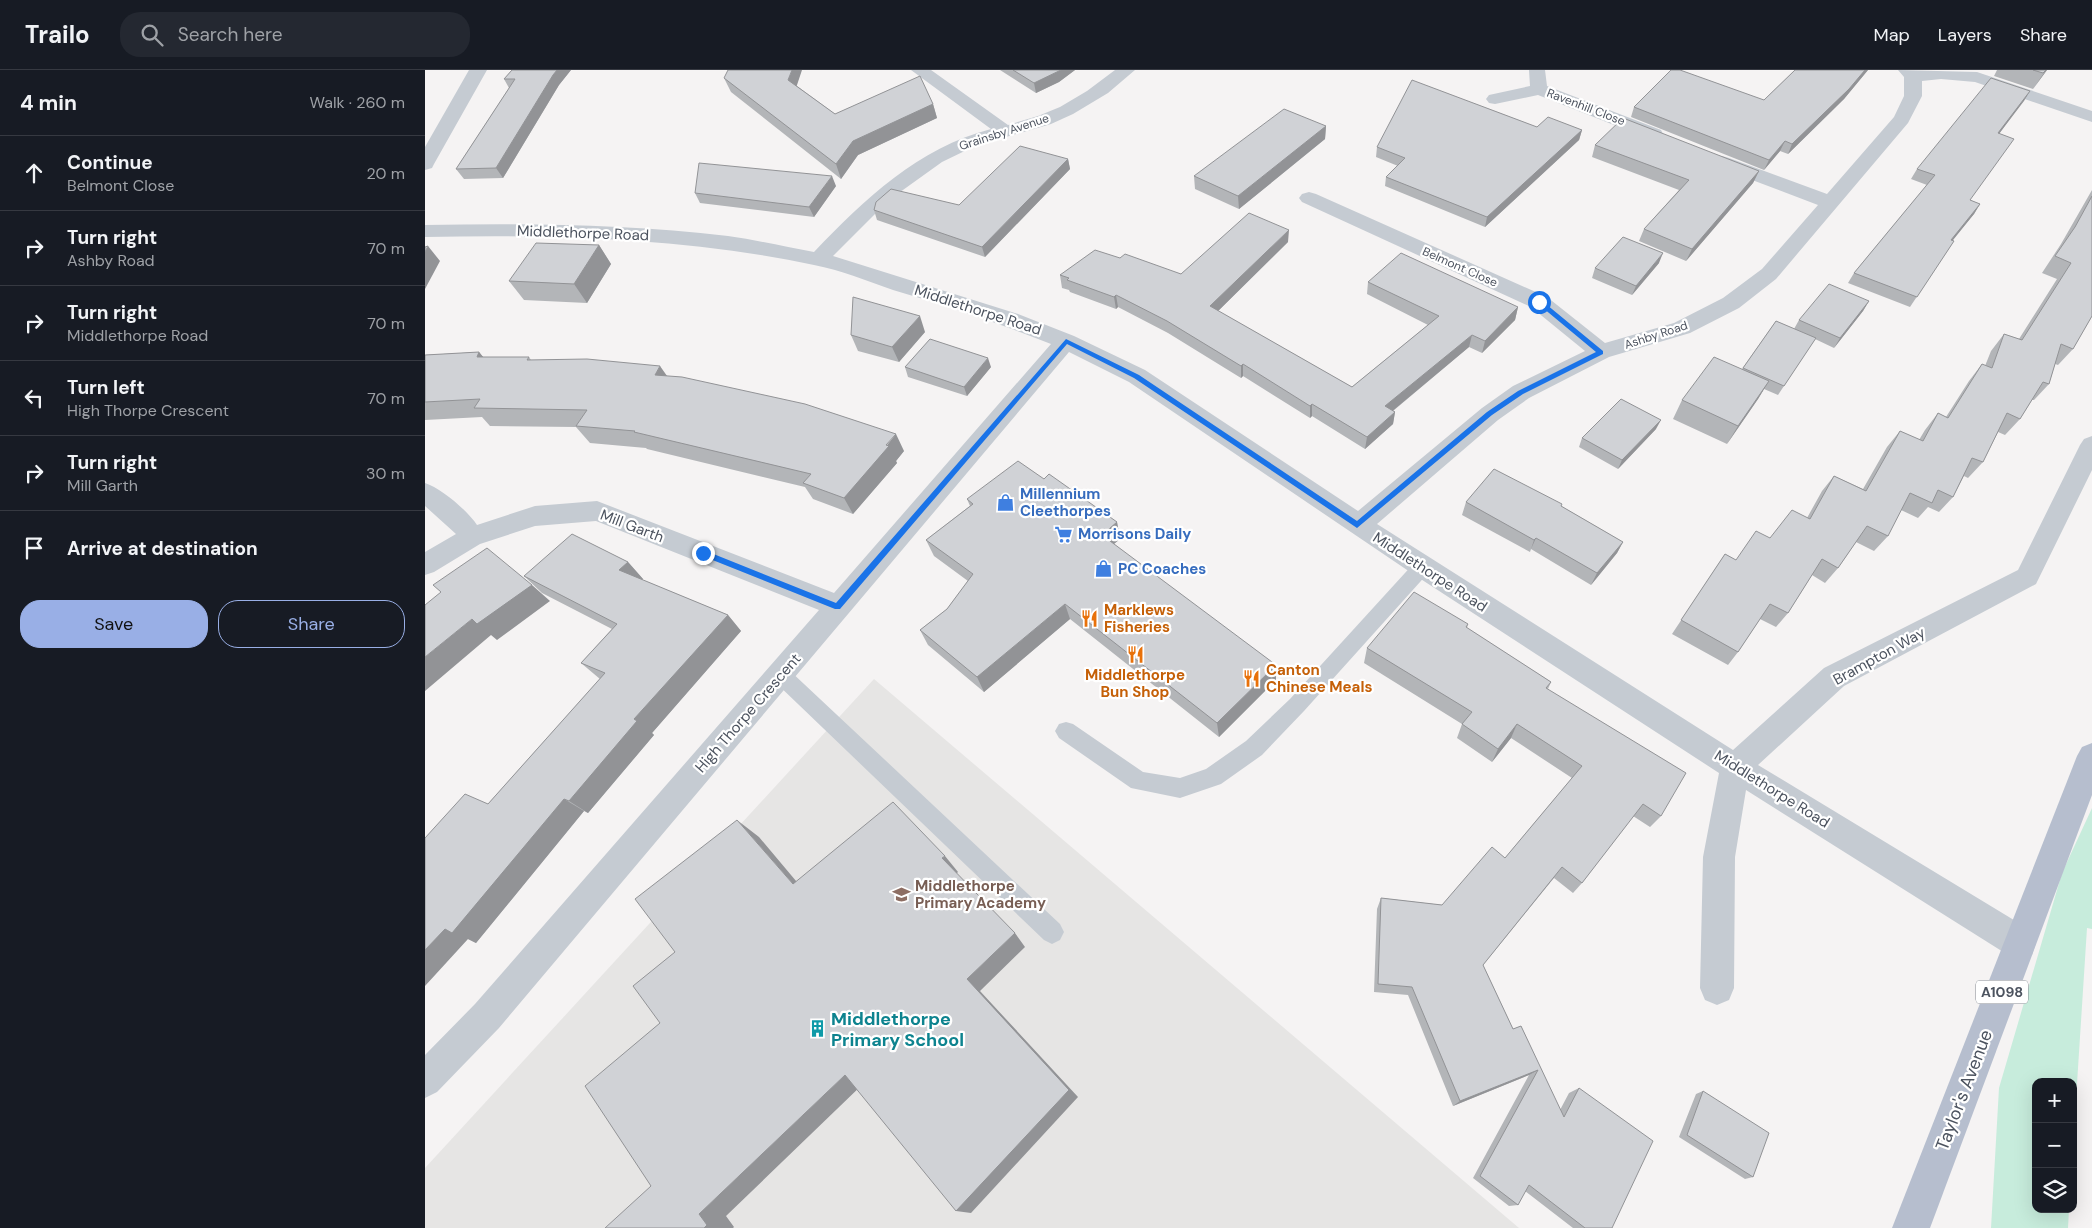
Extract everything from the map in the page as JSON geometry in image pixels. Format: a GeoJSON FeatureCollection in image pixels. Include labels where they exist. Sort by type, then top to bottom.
{"type":"FeatureCollection","features":[{"type":"Feature","properties":{"kind":"main road","name":"Taylor's Avenue"},"geometry":{"type":"LineString","coordinates":[[1911,1228],[2092,756]]}},
{"type":"Feature","properties":{"kind":"street"},"geometry":{"type":"LineString","coordinates":[[425,164],[477,70]]}},
{"type":"Feature","properties":{"kind":"street"},"geometry":{"type":"LineString","coordinates":[[920,70],[1004,130]]}},
{"type":"Feature","properties":{"kind":"street","name":"Grainsby Avenue"},"geometry":{"type":"LineString","coordinates":[[819,260],[877,199],[914,170],[957,147],[1004,130],[1055,116],[1082,103],[1126,70]]}},
{"type":"Feature","properties":{"kind":"street","name":"Ravenhill Close"},"geometry":{"type":"LineString","coordinates":[[1537,70],[1539,89]]}},
{"type":"Feature","properties":{"kind":"street"},"geometry":{"type":"LineString","coordinates":[[1910,73],[1977,77],[2092,117]]}},
{"type":"Feature","properties":{"kind":"street","name":"Ashby Road"},"geometry":{"type":"LineString","coordinates":[[1357,525],[1490,414],[1521,392],[1601,352],[1682,328],[1731,303],[1769,274],[1902,119],[1913,96],[1910,73]]}},
{"type":"Feature","properties":{"kind":"street","name":"Ravenhill Close"},"geometry":{"type":"LineString","coordinates":[[1495,98],[1539,89],[1668,139]]}},
{"type":"Feature","properties":{"kind":"street"},"geometry":{"type":"LineString","coordinates":[[1710,157],[1829,202]]}},
{"type":"Feature","properties":{"kind":"street","name":"Belmont Close"},"geometry":{"type":"LineString","coordinates":[[1309,198],[1539,302],[1601,352]]}},
{"type":"Feature","properties":{"kind":"street","name":"Middlethorpe Road"},"geometry":{"type":"LineString","coordinates":[[425,231],[518,230],[639,234],[730,243],[819,260],[1010,319],[1066,341],[1137,376],[1422,567],[1735,767],[2020,943]]}},
{"type":"Feature","properties":{"kind":"street","name":"High Thorpe Crescent"},"geometry":{"type":"LineString","coordinates":[[425,1080],[487,1016],[1066,341]]}},
{"type":"Feature","properties":{"kind":"street","name":"Brampton Way"},"geometry":{"type":"LineString","coordinates":[[1735,767],[1835,677],[2027,577],[2092,445]]}},
{"type":"Feature","properties":{"kind":"street"},"geometry":{"type":"LineString","coordinates":[[425,492],[463,524],[471,537]]}},
{"type":"Feature","properties":{"kind":"street","name":"Mill Garth"},"geometry":{"type":"LineString","coordinates":[[425,565],[471,537],[535,516],[597,511],[837,606]]}},
{"type":"Feature","properties":{"kind":"street"},"geometry":{"type":"LineString","coordinates":[[1717,988],[1719,857],[1735,767]]}},
{"type":"Feature","properties":{"kind":"lane"},"geometry":{"type":"LineString","coordinates":[[1066,731],[1139,781],[1180,788],[1213,777],[1254,748],[1267,736],[1422,567]]}},
{"type":"Feature","properties":{"kind":"lane"},"geometry":{"type":"LineString","coordinates":[[781,675],[1052,932]]}},
{"type":"Feature","properties":{"kind":"shaded area","name":"Middlethorpe Primary Academy"},"geometry":{"type":"Polygon","coordinates":[[[874,679],[1519,1228],[425,1228],[425,1168],[874,679]]]}},
{"type":"Feature","properties":{"kind":"green space"},"geometry":{"type":"Polygon","coordinates":[[[2092,808],[2092,929],[2087,928],[2077,1084],[2077,1078],[2032,1078],[2032,1213],[2069,1213],[2068,1228],[1991,1228],[1999,1088],[2062,873],[2092,808]]]}},
{"type":"Feature","properties":{"kind":"building"},"geometry":{"type":"Polygon","coordinates":[[[512,70],[557,70],[496,168],[456,169],[515,79],[504,79],[512,70]]]}},
{"type":"Feature","properties":{"kind":"building"},"geometry":{"type":"Polygon","coordinates":[[[728,70],[792,70],[788,80],[835,114],[920,76],[933,104],[853,141],[836,164],[724,78],[728,70]]]}},
{"type":"Feature","properties":{"kind":"building"},"geometry":{"type":"Polygon","coordinates":[[[1013,70],[1061,70],[1034,83],[1013,70]]]}},
{"type":"Feature","properties":{"kind":"building"},"geometry":{"type":"Polygon","coordinates":[[[1671,70],[1680,70],[1764,100],[1795,70],[1865,70],[1849,89],[1792,144],[1785,141],[1769,160],[1634,107],[1671,70]]]}},
{"type":"Feature","properties":{"kind":"building"},"geometry":{"type":"Polygon","coordinates":[[[2033,70],[2046,70],[2043,73],[2033,70]]]}},
{"type":"Feature","properties":{"kind":"building"},"geometry":{"type":"Polygon","coordinates":[[[1991,78],[2030,91],[1998,133],[2014,139],[1970,200],[1980,204],[1951,240],[1954,241],[1917,297],[1854,273],[1935,175],[1917,169],[1991,78]]]}},
{"type":"Feature","properties":{"kind":"building"},"geometry":{"type":"Polygon","coordinates":[[[1412,80],[1537,127],[1548,117],[1582,130],[1487,217],[1386,177],[1405,158],[1377,147],[1412,80]]]}},
{"type":"Feature","properties":{"kind":"building"},"geometry":{"type":"Polygon","coordinates":[[[1284,109],[1326,126],[1238,196],[1194,176],[1284,109]]]}},
{"type":"Feature","properties":{"kind":"building"},"geometry":{"type":"Polygon","coordinates":[[[1623,118],[1759,171],[1692,249],[1644,229],[1689,180],[1595,145],[1623,118]]]}},
{"type":"Feature","properties":{"kind":"building"},"geometry":{"type":"Polygon","coordinates":[[[1020,146],[1068,159],[982,247],[874,210],[876,202],[891,189],[959,205],[1020,146]]]}},
{"type":"Feature","properties":{"kind":"building"},"geometry":{"type":"Polygon","coordinates":[[[699,163],[832,176],[809,207],[695,193],[699,163]]]}},
{"type":"Feature","properties":{"kind":"building"},"geometry":{"type":"Polygon","coordinates":[[[2092,196],[2092,316],[2073,349],[2061,344],[2049,384],[2043,382],[2020,419],[2007,413],[1983,462],[1972,458],[1953,497],[1938,490],[1932,503],[1910,493],[1888,536],[1867,526],[1838,568],[1822,559],[1788,613],[1770,604],[1738,652],[1681,620],[1725,554],[1736,560],[1756,531],[1770,538],[1792,510],[1810,519],[1834,476],[1866,491],[1900,431],[1923,441],[1938,413],[1948,418],[1982,364],[1992,368],[2004,334],[2022,340],[2071,263],[2055,256],[2075,227],[2092,196]]]}},
{"type":"Feature","properties":{"kind":"building"},"geometry":{"type":"Polygon","coordinates":[[[1249,213],[1289,230],[1210,306],[1352,387],[1439,316],[1368,282],[1401,253],[1518,307],[1485,341],[1472,335],[1385,406],[1395,412],[1367,437],[1312,404],[1310,406],[1243,364],[1241,366],[1167,321],[1116,295],[1114,297],[1067,280],[1069,278],[1060,275],[1095,250],[1120,258],[1125,254],[1181,274],[1249,213]]]}},
{"type":"Feature","properties":{"kind":"building"},"geometry":{"type":"Polygon","coordinates":[[[1623,237],[1663,253],[1636,286],[1595,268],[1623,237]]]}},
{"type":"Feature","properties":{"kind":"building"},"geometry":{"type":"Polygon","coordinates":[[[536,243],[599,245],[574,284],[509,281],[536,243]]]}},
{"type":"Feature","properties":{"kind":"building"},"geometry":{"type":"Polygon","coordinates":[[[1829,284],[1869,301],[1840,338],[1799,320],[1829,284]]]}},
{"type":"Feature","properties":{"kind":"building"},"geometry":{"type":"Polygon","coordinates":[[[853,297],[920,316],[892,347],[851,335],[853,297]]]}},
{"type":"Feature","properties":{"kind":"building"},"geometry":{"type":"Polygon","coordinates":[[[1776,321],[1816,338],[1784,386],[1743,368],[1776,321]]]}},
{"type":"Feature","properties":{"kind":"building"},"geometry":{"type":"Polygon","coordinates":[[[930,339],[988,358],[964,387],[905,367],[930,339]]]}},
{"type":"Feature","properties":{"kind":"building"},"geometry":{"type":"Polygon","coordinates":[[[479,352],[477,357],[529,357],[527,360],[587,359],[660,366],[655,375],[682,377],[805,404],[896,434],[886,445],[889,446],[844,498],[803,483],[811,474],[635,431],[576,426],[587,410],[474,408],[480,399],[425,402],[425,355],[479,352]]]}},
{"type":"Feature","properties":{"kind":"building"},"geometry":{"type":"Polygon","coordinates":[[[1714,357],[1769,381],[1738,426],[1682,400],[1714,357]]]}},
{"type":"Feature","properties":{"kind":"building"},"geometry":{"type":"Polygon","coordinates":[[[1621,399],[1661,420],[1622,460],[1582,438],[1621,399]]]}},
{"type":"Feature","properties":{"kind":"building"},"geometry":{"type":"Polygon","coordinates":[[[1018,461],[1044,479],[1049,474],[1117,522],[1102,535],[1276,665],[1217,723],[1065,604],[977,677],[920,630],[947,609],[973,574],[926,540],[973,504],[967,499],[1018,461]]]}},
{"type":"Feature","properties":{"kind":"building"},"geometry":{"type":"Polygon","coordinates":[[[1494,469],[1562,504],[1561,506],[1623,542],[1597,573],[1536,538],[1534,540],[1466,502],[1494,469]]]}},
{"type":"Feature","properties":{"kind":"building"},"geometry":{"type":"Polygon","coordinates":[[[572,534],[628,562],[619,570],[728,615],[634,719],[637,721],[569,801],[564,799],[452,933],[445,929],[425,950],[425,838],[465,794],[488,804],[605,673],[581,663],[617,624],[524,576],[572,534]]]}},
{"type":"Feature","properties":{"kind":"building"},"geometry":{"type":"Polygon","coordinates":[[[487,548],[532,585],[477,624],[472,619],[425,657],[425,605],[441,592],[433,585],[487,548]]]}},
{"type":"Feature","properties":{"kind":"building"},"geometry":{"type":"Polygon","coordinates":[[[1414,592],[1468,624],[1466,627],[1551,682],[1546,688],[1686,773],[1661,816],[1643,804],[1582,883],[1562,867],[1483,965],[1513,1029],[1521,1026],[1564,1117],[1579,1088],[1653,1141],[1612,1228],[1585,1228],[1529,1185],[1518,1205],[1480,1176],[1538,1070],[1460,1101],[1412,987],[1378,984],[1381,898],[1442,905],[1492,847],[1505,858],[1582,766],[1517,724],[1498,749],[1462,724],[1472,712],[1367,648],[1414,592]]]}},
{"type":"Feature","properties":{"kind":"building","name":"Middlethorpe Primary School"},"geometry":{"type":"Polygon","coordinates":[[[893,802],[945,856],[942,858],[1015,933],[967,979],[1069,1090],[956,1211],[845,1075],[699,1214],[707,1225],[704,1228],[605,1228],[651,1186],[585,1086],[660,1023],[633,986],[675,952],[635,899],[737,820],[793,884],[893,802]]]}},
{"type":"Feature","properties":{"kind":"building"},"geometry":{"type":"Polygon","coordinates":[[[1703,1091],[1769,1133],[1753,1177],[1687,1135],[1703,1091]]]}},
{"type":"Feature","properties":{"kind":"place","name":"Millennium Cleethorpes"},"geometry":{"type":"Point","coordinates":[1006,503]}},
{"type":"Feature","properties":{"kind":"place","name":"Morrisons Daily"},"geometry":{"type":"Point","coordinates":[1064,534]}},
{"type":"Feature","properties":{"kind":"place","name":"PC Coaches"},"geometry":{"type":"Point","coordinates":[1104,569]}},
{"type":"Feature","properties":{"kind":"place","name":"Marklews Fisheries"},"geometry":{"type":"Point","coordinates":[1090,619]}},
{"type":"Feature","properties":{"kind":"place","name":"Middlethorpe Bun Shop"},"geometry":{"type":"Point","coordinates":[1135,654]}},
{"type":"Feature","properties":{"kind":"place","name":"Canton Chinese Meals"},"geometry":{"type":"Point","coordinates":[1252,679]}},
{"type":"Feature","properties":{"kind":"place","name":"Middlethorpe Primary Academy"},"geometry":{"type":"Point","coordinates":[901,895]}},
{"type":"Feature","properties":{"kind":"place","name":"Middlethorpe Primary School"},"geometry":{"type":"Point","coordinates":[817,1029]}},
{"type":"Feature","properties":{"kind":"route"},"geometry":{"type":"LineString","coordinates":[[703,553],[837,606],[1066,341],[1137,376],[1357,525],[1490,414],[1521,392],[1601,352],[1539,302]]}}]}
